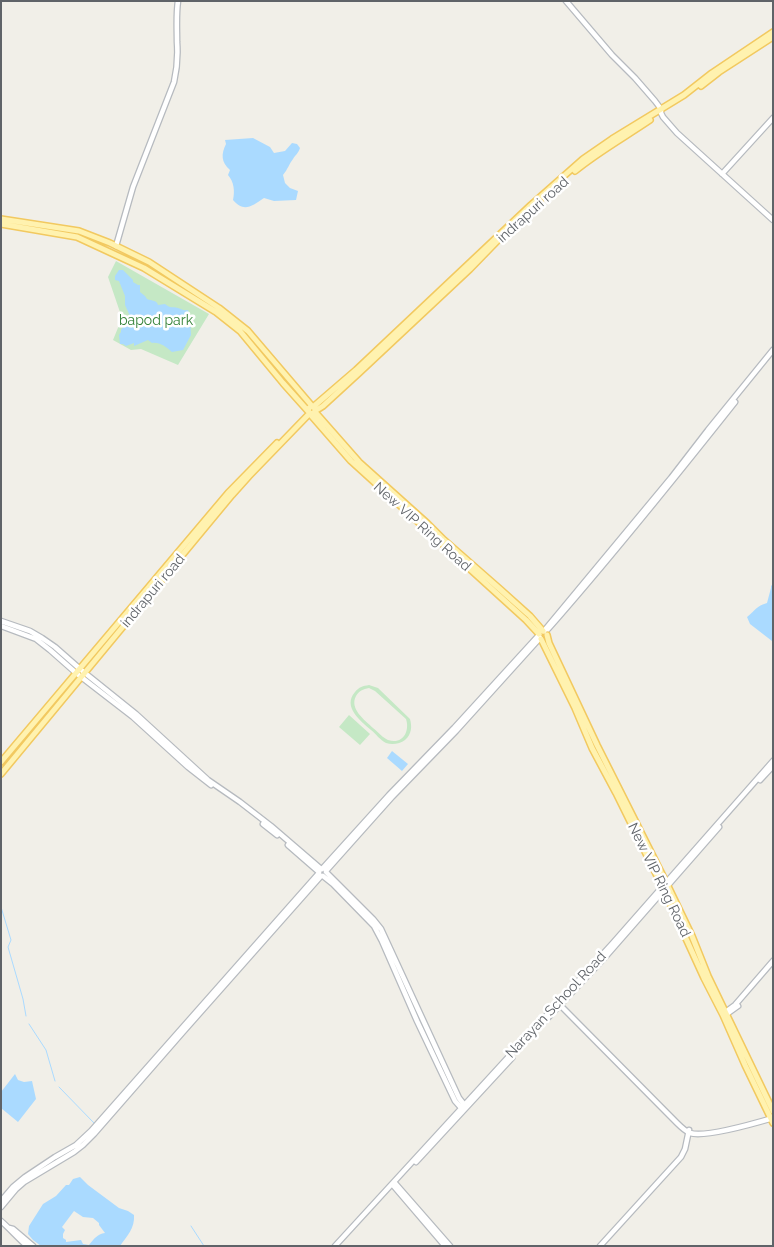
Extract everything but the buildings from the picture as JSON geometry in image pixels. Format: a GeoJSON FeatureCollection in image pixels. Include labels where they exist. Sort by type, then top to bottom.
{"type":"FeatureCollection","features":[{"type":"Feature","properties":{"kind":"main road"},"geometry":{"type":"LineString","coordinates":[[662,111],[712,73],[773,32]]}},
{"type":"Feature","properties":{"kind":"main road","name":"indrapuri road"},"geometry":{"type":"LineString","coordinates":[[1,762],[228,493],[311,411],[531,205],[583,160],[612,139],[681,101],[773,37]]}},
{"type":"Feature","properties":{"kind":"main road","name":"indrapuri road"},"geometry":{"type":"LineString","coordinates":[[1,774],[240,486],[311,411],[323,406],[504,234],[566,178],[586,162],[662,111]]}},
{"type":"Feature","properties":{"kind":"main road","name":"New VIP Ring Road"},"geometry":{"type":"LineString","coordinates":[[1,219],[75,230],[116,246],[149,262],[225,312],[248,331],[351,461],[549,643],[725,1014],[772,1120]]}},
{"type":"Feature","properties":{"kind":"main road","name":"New VIP Ring Road"},"geometry":{"type":"LineString","coordinates":[[1,224],[77,237],[144,268],[216,312],[240,331],[283,383],[311,411]]}},
{"type":"Feature","properties":{"kind":"main road","name":"New VIP Ring Road"},"geometry":{"type":"LineString","coordinates":[[725,1014],[773,1111]]}},
{"type":"Feature","properties":{"kind":"street"},"geometry":{"type":"LineString","coordinates":[[116,246],[134,188],[174,82],[176,74],[176,14],[178,1]]}},
{"type":"Feature","properties":{"kind":"street"},"geometry":{"type":"LineString","coordinates":[[567,1],[612,55],[635,78],[664,116],[773,218]]}},
{"type":"Feature","properties":{"kind":"street"},"geometry":{"type":"LineString","coordinates":[[723,173],[773,118]]}},
{"type":"Feature","properties":{"kind":"street"},"geometry":{"type":"LineString","coordinates":[[542,635],[566,603],[672,477],[773,350]]}},
{"type":"Feature","properties":{"kind":"street"},"geometry":{"type":"LineString","coordinates":[[1,1201],[25,1177],[76,1145],[92,1131],[322,873],[456,731],[590,582],[773,354]]}},
{"type":"Feature","properties":{"kind":"street"},"geometry":{"type":"LineString","coordinates":[[1,621],[40,642],[136,714],[208,780],[295,846],[374,926],[455,1100],[464,1108]]}},
{"type":"Feature","properties":{"kind":"street"},"geometry":{"type":"LineString","coordinates":[[1,626],[20,630]]}},
{"type":"Feature","properties":{"kind":"street"},"geometry":{"type":"LineString","coordinates":[[665,886],[773,761]]}},
{"type":"Feature","properties":{"kind":"street"},"geometry":{"type":"LineString","coordinates":[[665,886],[773,766]]}},
{"type":"Feature","properties":{"kind":"street"},"geometry":{"type":"LineString","coordinates":[[1,1207],[16,1188],[74,1152],[94,1134],[322,873]]}},
{"type":"Feature","properties":{"kind":"street","name":"Narayan School Road"},"geometry":{"type":"LineString","coordinates":[[335,1246],[607,955],[665,886]]}},
{"type":"Feature","properties":{"kind":"street"},"geometry":{"type":"LineString","coordinates":[[725,1014],[773,963]]}},
{"type":"Feature","properties":{"kind":"street"},"geometry":{"type":"LineString","coordinates":[[559,1007],[581,1024],[689,1131],[716,1130],[772,1120]]}},
{"type":"Feature","properties":{"kind":"street"},"geometry":{"type":"LineString","coordinates":[[601,1246],[683,1159],[688,1148],[689,1131]]}},
{"type":"Feature","properties":{"kind":"street"},"geometry":{"type":"LineString","coordinates":[[339,1246],[394,1184]]}},
{"type":"Feature","properties":{"kind":"street"},"geometry":{"type":"LineString","coordinates":[[394,1184],[445,1246]]}},
{"type":"Feature","properties":{"kind":"street"},"geometry":{"type":"LineString","coordinates":[[394,1184],[450,1246]]}},
{"type":"Feature","properties":{"kind":"street"},"geometry":{"type":"LineString","coordinates":[[2,1222],[28,1246]]}},
{"type":"Feature","properties":{"kind":"street"},"geometry":{"type":"LineString","coordinates":[[9,1228],[13,1229],[33,1246]]}},
{"type":"Feature","properties":{"kind":"green space","name":"bapod park"},"geometry":{"type":"Polygon","coordinates":[[[116,261],[209,314],[178,365],[141,349],[131,350],[113,340],[122,318],[108,277],[116,261]]]}},
{"type":"Feature","properties":{"kind":"green space"},"geometry":{"type":"Polygon","coordinates":[[[369,685],[378,688],[410,719],[410,733],[403,741],[396,744],[386,743],[354,713],[351,703],[355,692],[361,687],[369,685]],[[369,688],[358,693],[354,701],[356,710],[380,735],[388,740],[398,741],[406,732],[406,719],[375,691],[369,688]]]}},
{"type":"Feature","properties":{"kind":"green space"},"geometry":{"type":"Polygon","coordinates":[[[349,715],[370,734],[360,745],[339,727],[349,715]]]}},
{"type":"Feature","properties":{"kind":"water"},"geometry":{"type":"Polygon","coordinates":[[[253,138],[270,147],[274,153],[285,151],[292,143],[297,144],[300,148],[283,175],[285,183],[290,188],[298,191],[296,200],[274,201],[264,198],[252,206],[244,207],[233,200],[234,187],[228,175],[230,170],[223,158],[225,140],[253,138]]]}},
{"type":"Feature","properties":{"kind":"water"},"geometry":{"type":"Polygon","coordinates":[[[119,270],[123,270],[133,282],[140,285],[140,292],[147,299],[155,301],[158,305],[165,304],[170,307],[188,310],[191,335],[183,350],[172,352],[163,345],[152,343],[148,340],[134,346],[134,343],[126,346],[120,344],[119,335],[125,324],[128,324],[130,316],[119,281],[115,280],[119,270]]]}},
{"type":"Feature","properties":{"kind":"water"},"geometry":{"type":"Polygon","coordinates":[[[773,584],[772,641],[750,624],[747,617],[758,607],[767,603],[773,584]]]}},
{"type":"Feature","properties":{"kind":"water"},"geometry":{"type":"Polygon","coordinates":[[[392,751],[408,764],[402,771],[387,758],[392,751]]]}},
{"type":"Feature","properties":{"kind":"water"},"geometry":{"type":"Polygon","coordinates":[[[15,1074],[18,1080],[24,1082],[32,1081],[36,1099],[18,1122],[1,1108],[1,1092],[15,1074]]]}},
{"type":"Feature","properties":{"kind":"water"},"geometry":{"type":"Polygon","coordinates":[[[80,1177],[119,1208],[134,1215],[132,1228],[120,1246],[41,1246],[28,1234],[29,1226],[43,1204],[56,1196],[73,1179],[80,1177]],[[74,1211],[62,1227],[65,1230],[63,1238],[66,1242],[81,1240],[83,1244],[89,1245],[98,1236],[105,1233],[99,1223],[93,1218],[83,1217],[74,1211]]]}},
{"type":"Feature","properties":{"kind":"waterway"},"geometry":{"type":"LineString","coordinates":[[1,907],[11,940],[8,947],[26,1016]]}},
{"type":"Feature","properties":{"kind":"waterway"},"geometry":{"type":"LineString","coordinates":[[29,1024],[46,1050],[55,1081]]}},
{"type":"Feature","properties":{"kind":"waterway"},"geometry":{"type":"LineString","coordinates":[[59,1087],[94,1123]]}},
{"type":"Feature","properties":{"kind":"waterway"},"geometry":{"type":"LineString","coordinates":[[191,1226],[204,1246]]}}]}
